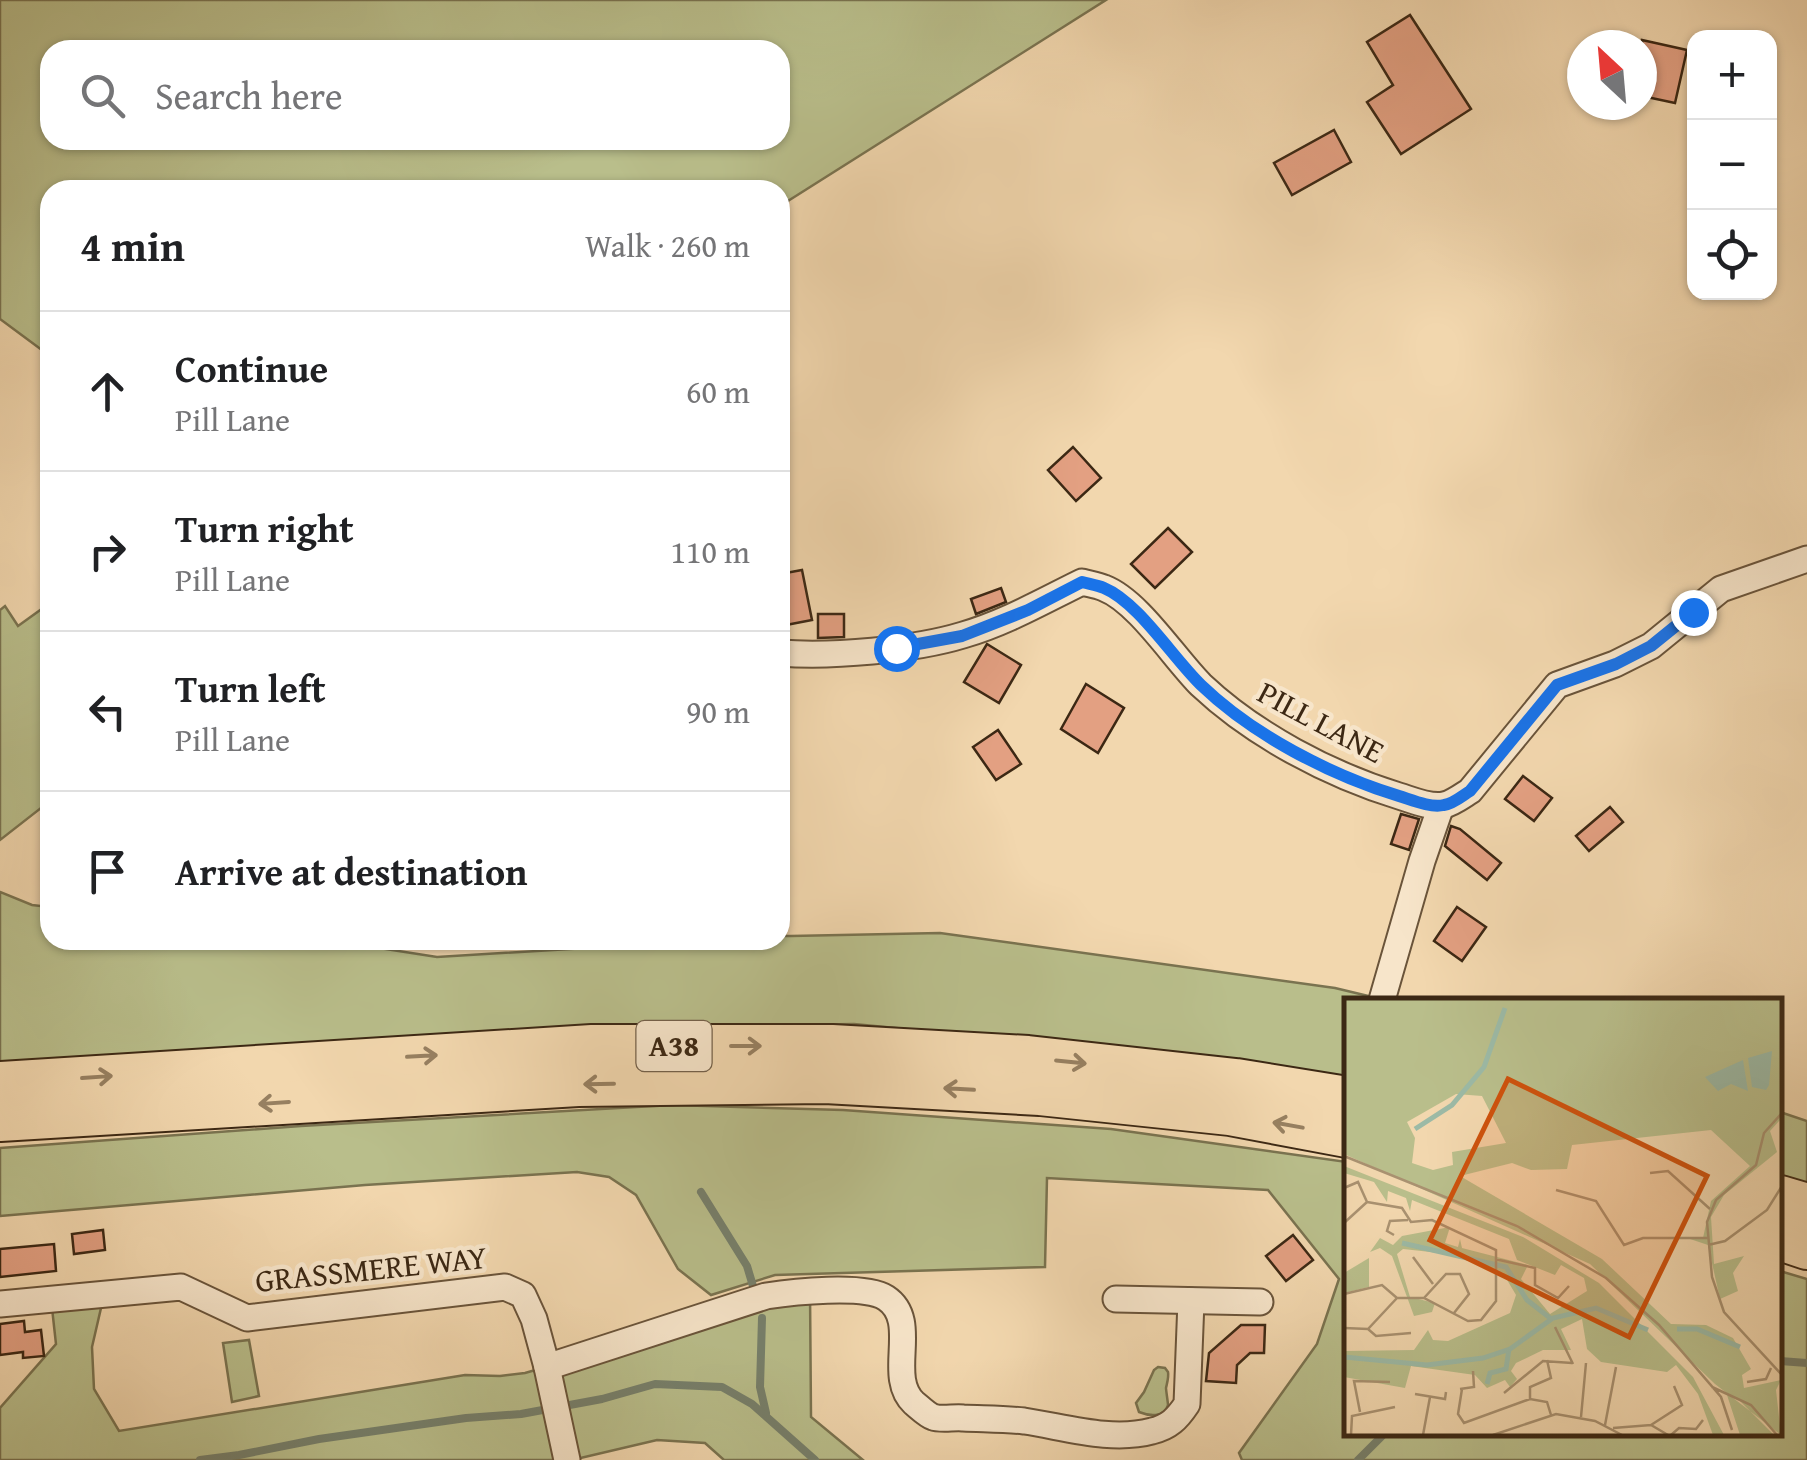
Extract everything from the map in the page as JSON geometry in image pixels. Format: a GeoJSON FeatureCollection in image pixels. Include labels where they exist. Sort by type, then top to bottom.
{"type":"FeatureCollection","features":[{"type":"Feature","properties":{"kind":"highway","name":"A38"},"geometry":{"type":"LineString","coordinates":[[0,1083],[592,1046],[832,1046],[1028,1057],[1236,1080],[1344,1098]]}},
{"type":"Feature","properties":{"kind":"highway","name":"A38"},"geometry":{"type":"LineString","coordinates":[[0,1120],[578,1085],[825,1082],[1040,1094],[1230,1114],[1344,1135]]}},
{"type":"Feature","properties":{"kind":"highway"},"geometry":{"type":"LineString","coordinates":[[1782,1198],[1807,1205]]}},
{"type":"Feature","properties":{"kind":"highway"},"geometry":{"type":"LineString","coordinates":[[1782,1240],[1807,1248]]}},
{"type":"Feature","properties":{"kind":"street"},"geometry":{"type":"LineString","coordinates":[[1383,998],[1442,806],[1470,791],[1557,685],[1616,664],[1651,646],[1721,590],[1807,558]]}},
{"type":"Feature","properties":{"kind":"street","name":"PILL LANE"},"geometry":{"type":"LineString","coordinates":[[790,653],[896,648],[962,636],[1028,610],[1082,582],[1106,588],[1132,607],[1199,683],[1257,728],[1314,763],[1364,785],[1442,806]]}},
{"type":"Feature","properties":{"kind":"street","name":"GRASSMERE WAY"},"geometry":{"type":"LineString","coordinates":[[0,1304],[181,1287],[247,1318],[505,1287],[523,1294],[534,1320],[566,1460]]}},
{"type":"Feature","properties":{"kind":"street"},"geometry":{"type":"LineString","coordinates":[[549,1379],[766,1296],[870,1291],[888,1298],[899,1312],[902,1378],[911,1400],[934,1418],[1024,1422],[1117,1434],[1147,1433],[1166,1428],[1187,1404],[1191,1301]]}},
{"type":"Feature","properties":{"kind":"street"},"geometry":{"type":"LineString","coordinates":[[1116,1299],[1260,1302]]}},
{"type":"Feature","properties":{"kind":"green space"},"geometry":{"type":"Polygon","coordinates":[[[0,0],[1106,0],[790,200],[790,180],[40,180],[40,349],[0,319],[0,0]]]}},
{"type":"Feature","properties":{"kind":"green space"},"geometry":{"type":"Polygon","coordinates":[[[5,606],[18,626],[40,610],[40,809],[0,840],[0,610],[5,606]]]}},
{"type":"Feature","properties":{"kind":"green space"},"geometry":{"type":"Polygon","coordinates":[[[0,892],[40,906],[40,950],[392,950],[437,957],[553,950],[790,950],[790,936],[940,933],[1335,988],[1377,998],[1344,998],[1344,1077],[1261,1063],[854,1024],[536,1029],[0,1069],[0,892]]]}},
{"type":"Feature","properties":{"kind":"green space"},"geometry":{"type":"Polygon","coordinates":[[[672,1105],[843,1110],[1111,1129],[1344,1162],[1344,1435],[1782,1435],[1782,1272],[1807,1279],[1807,1460],[1242,1460],[1239,1453],[1317,1344],[1339,1279],[1268,1190],[1047,1178],[1045,1267],[775,1275],[711,1295],[678,1269],[636,1195],[609,1177],[577,1172],[365,1185],[0,1216],[0,1148],[672,1105]]]}},
{"type":"Feature","properties":{"kind":"green space"},"geometry":{"type":"Polygon","coordinates":[[[1782,1113],[1807,1121],[1807,1191],[1782,1184],[1782,1113]]]}},
{"type":"Feature","properties":{"kind":"green space"},"geometry":{"type":"Polygon","coordinates":[[[810,1291],[811,1417],[863,1460],[724,1460],[705,1443],[657,1440],[572,1460],[0,1460],[0,1408],[56,1344],[51,1299],[104,1295],[92,1347],[94,1389],[119,1431],[465,1375],[525,1373],[810,1291]]]}},
{"type":"Feature","properties":{"kind":"green space"},"geometry":{"type":"Polygon","coordinates":[[[249,1340],[259,1396],[232,1402],[223,1343],[249,1340]]]}},
{"type":"Feature","properties":{"kind":"green space"},"geometry":{"type":"Polygon","coordinates":[[[1158,1367],[1168,1372],[1168,1405],[1160,1414],[1139,1412],[1136,1403],[1158,1367]]]}},
{"type":"Feature","properties":{"kind":"building"},"geometry":{"type":"Polygon","coordinates":[[[1410,15],[1471,109],[1401,154],[1367,102],[1393,85],[1367,42],[1410,15]]]}},
{"type":"Feature","properties":{"kind":"building"},"geometry":{"type":"Polygon","coordinates":[[[1657,43],[1687,50],[1675,103],[1657,99],[1657,43]]]}},
{"type":"Feature","properties":{"kind":"building"},"geometry":{"type":"Polygon","coordinates":[[[1334,130],[1351,162],[1292,195],[1274,163],[1334,130]]]}},
{"type":"Feature","properties":{"kind":"building"},"geometry":{"type":"Polygon","coordinates":[[[1073,447],[1101,478],[1076,501],[1048,470],[1073,447]]]}},
{"type":"Feature","properties":{"kind":"building"},"geometry":{"type":"Polygon","coordinates":[[[1168,528],[1192,552],[1155,588],[1131,564],[1168,528]]]}},
{"type":"Feature","properties":{"kind":"building"},"geometry":{"type":"Polygon","coordinates":[[[802,570],[812,620],[790,624],[790,572],[802,570]]]}},
{"type":"Feature","properties":{"kind":"building"},"geometry":{"type":"Polygon","coordinates":[[[1001,588],[1006,602],[976,614],[971,599],[1001,588]]]}},
{"type":"Feature","properties":{"kind":"building"},"geometry":{"type":"Polygon","coordinates":[[[818,614],[844,614],[844,637],[818,638],[818,614]]]}},
{"type":"Feature","properties":{"kind":"building"},"geometry":{"type":"Polygon","coordinates":[[[987,644],[1021,665],[999,703],[964,682],[987,644]]]}},
{"type":"Feature","properties":{"kind":"building"},"geometry":{"type":"Polygon","coordinates":[[[1086,684],[1124,708],[1098,753],[1061,729],[1086,684]]]}},
{"type":"Feature","properties":{"kind":"building"},"geometry":{"type":"Polygon","coordinates":[[[998,730],[1021,764],[996,780],[973,747],[998,730]]]}},
{"type":"Feature","properties":{"kind":"building"},"geometry":{"type":"Polygon","coordinates":[[[1523,776],[1552,798],[1534,821],[1505,799],[1523,776]]]}},
{"type":"Feature","properties":{"kind":"building"},"geometry":{"type":"Polygon","coordinates":[[[1610,807],[1623,822],[1589,851],[1576,836],[1610,807]]]}},
{"type":"Feature","properties":{"kind":"building"},"geometry":{"type":"Polygon","coordinates":[[[1401,814],[1419,819],[1409,850],[1391,844],[1401,814]]]}},
{"type":"Feature","properties":{"kind":"building"},"geometry":{"type":"Polygon","coordinates":[[[1451,826],[1501,863],[1487,880],[1445,846],[1451,826]]]}},
{"type":"Feature","properties":{"kind":"building"},"geometry":{"type":"Polygon","coordinates":[[[1457,907],[1486,927],[1462,961],[1434,941],[1457,907]]]}},
{"type":"Feature","properties":{"kind":"building"},"geometry":{"type":"Polygon","coordinates":[[[103,1230],[105,1250],[74,1254],[72,1234],[103,1230]]]}},
{"type":"Feature","properties":{"kind":"building"},"geometry":{"type":"Polygon","coordinates":[[[1293,1235],[1313,1260],[1286,1281],[1266,1256],[1293,1235]]]}},
{"type":"Feature","properties":{"kind":"building"},"geometry":{"type":"Polygon","coordinates":[[[54,1244],[56,1271],[0,1277],[0,1249],[54,1244]]]}},
{"type":"Feature","properties":{"kind":"building"},"geometry":{"type":"Polygon","coordinates":[[[24,1321],[25,1332],[41,1330],[44,1356],[23,1358],[23,1352],[0,1355],[0,1324],[24,1321]]]}},
{"type":"Feature","properties":{"kind":"building"},"geometry":{"type":"Polygon","coordinates":[[[1241,1325],[1265,1325],[1264,1353],[1250,1353],[1237,1365],[1236,1383],[1206,1381],[1209,1353],[1241,1325]]]}},
{"type":"Feature","properties":{"kind":"waterway"},"geometry":{"type":"LineString","coordinates":[[701,1192],[747,1266],[753,1286]]}},
{"type":"Feature","properties":{"kind":"waterway"},"geometry":{"type":"LineString","coordinates":[[762,1318],[760,1387],[766,1413]]}},
{"type":"Feature","properties":{"kind":"waterway"},"geometry":{"type":"LineString","coordinates":[[1782,1361],[1807,1363]]}},
{"type":"Feature","properties":{"kind":"waterway"},"geometry":{"type":"LineString","coordinates":[[200,1460],[319,1439],[521,1414],[602,1399],[655,1384],[722,1387],[752,1404],[815,1460]]}},
{"type":"Feature","properties":{"kind":"waterway"},"geometry":{"type":"LineString","coordinates":[[1358,1460],[1383,1435]]}},
{"type":"Feature","properties":{"kind":"route"},"geometry":{"type":"LineString","coordinates":[[896,648],[962,636],[1028,610],[1082,582],[1106,588],[1132,607],[1199,683],[1231,711],[1314,763],[1364,785],[1442,806],[1470,791],[1557,685],[1616,664],[1651,646],[1693,612]]}}]}
